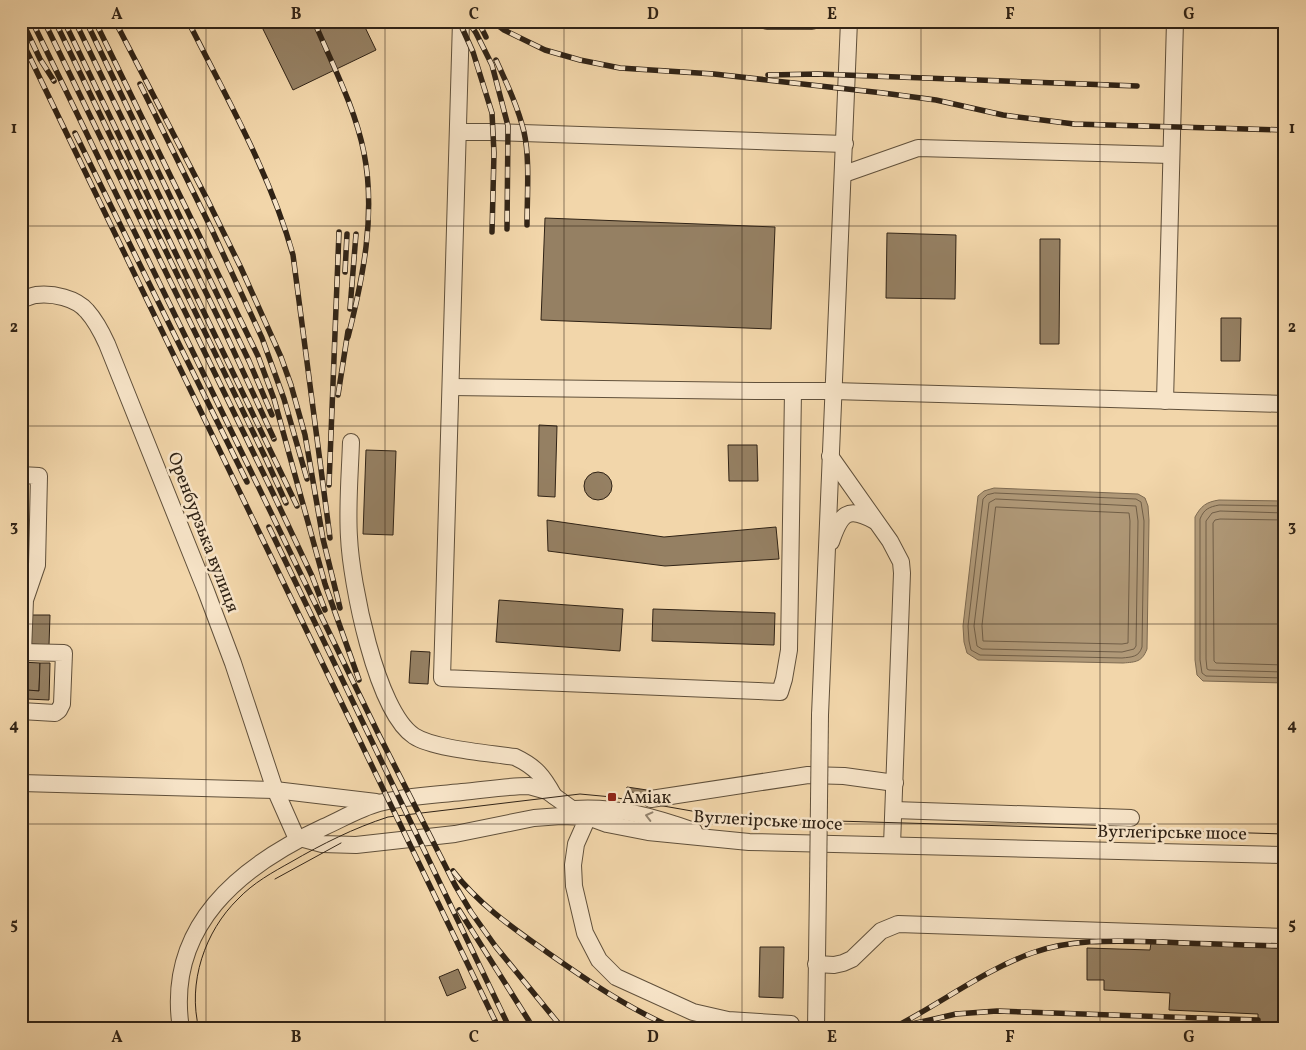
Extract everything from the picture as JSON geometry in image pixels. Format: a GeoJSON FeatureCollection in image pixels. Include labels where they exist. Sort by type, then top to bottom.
{"type":"FeatureCollection","features":[{"type":"Feature","properties":{"kind":"street"},"geometry":{"type":"LineString","coordinates":[[461,21],[442,678],[780,692],[788,650],[793,391]]}},
{"type":"Feature","properties":{"kind":"street"},"geometry":{"type":"LineString","coordinates":[[767,21],[812,21]]}},
{"type":"Feature","properties":{"kind":"street"},"geometry":{"type":"LineString","coordinates":[[816,1029],[820,715],[849,21]]}},
{"type":"Feature","properties":{"kind":"street"},"geometry":{"type":"LineString","coordinates":[[1165,401],[1175,21]]}},
{"type":"Feature","properties":{"kind":"street"},"geometry":{"type":"LineString","coordinates":[[458,132],[845,144]]}},
{"type":"Feature","properties":{"kind":"street"},"geometry":{"type":"LineString","coordinates":[[844,174],[918,148],[1171,155]]}},
{"type":"Feature","properties":{"kind":"street","name":"Оренбурзька вулиця"},"geometry":{"type":"LineString","coordinates":[[21,300],[36,295],[53,296],[75,301],[86,310],[98,325],[108,344],[233,663],[275,790],[298,839]]}},
{"type":"Feature","properties":{"kind":"street"},"geometry":{"type":"LineString","coordinates":[[451,387],[833,391],[1285,404]]}},
{"type":"Feature","properties":{"kind":"street"},"geometry":{"type":"LineString","coordinates":[[351,442],[349,537],[353,575],[368,647],[384,692],[401,723],[411,733],[424,741],[514,757],[527,763],[543,777],[554,796]]}},
{"type":"Feature","properties":{"kind":"street"},"geometry":{"type":"LineString","coordinates":[[830,456],[876,521],[901,562],[892,845]]}},
{"type":"Feature","properties":{"kind":"street"},"geometry":{"type":"LineString","coordinates":[[21,475],[39,476],[36,565],[34,576],[26,593],[22,652],[64,653],[62,704],[60,710],[55,713],[21,711]]}},
{"type":"Feature","properties":{"kind":"street"},"geometry":{"type":"LineString","coordinates":[[826,554],[840,520],[845,516],[854,513],[861,514],[876,521]]}},
{"type":"Feature","properties":{"kind":"street"},"geometry":{"type":"LineString","coordinates":[[651,798],[808,775],[844,776],[895,783]]}},
{"type":"Feature","properties":{"kind":"street"},"geometry":{"type":"LineString","coordinates":[[21,783],[275,790],[380,803]]}},
{"type":"Feature","properties":{"kind":"street","name":"Вуглегірське шосе"},"geometry":{"type":"LineString","coordinates":[[181,1029],[178,998],[180,980],[186,958],[201,922],[226,889],[243,874],[298,839],[366,807],[380,803],[431,795],[519,786],[538,788],[554,796],[572,809],[607,824],[648,832],[711,839],[749,842],[1285,855]]}},
{"type":"Feature","properties":{"kind":"street"},"geometry":{"type":"LineString","coordinates":[[572,809],[603,808],[641,814],[711,839]]}},
{"type":"Feature","properties":{"kind":"street"},"geometry":{"type":"LineString","coordinates":[[894,810],[1131,818]]}},
{"type":"Feature","properties":{"kind":"street"},"geometry":{"type":"LineString","coordinates":[[298,839],[322,844],[356,845],[454,834],[534,818],[588,817],[576,844],[573,865],[574,886],[585,933],[599,960],[616,977],[693,1012],[728,1020],[791,1024]]}},
{"type":"Feature","properties":{"kind":"street"},"geometry":{"type":"LineString","coordinates":[[816,964],[834,965],[844,963],[852,959],[880,931],[898,924],[1285,936]]}},
{"type":"Feature","properties":{"kind":"water"},"geometry":{"type":"Polygon","coordinates":[[[994,488],[1138,494],[1145,498],[1148,506],[1149,520],[1147,649],[1141,659],[1135,662],[1123,663],[978,660],[967,653],[963,626],[978,496],[984,491],[994,488]]]}},
{"type":"Feature","properties":{"kind":"water"},"geometry":{"type":"Polygon","coordinates":[[[1219,500],[1285,501],[1285,683],[1203,681],[1197,675],[1195,660],[1195,517],[1204,505],[1219,500]]]}},
{"type":"Feature","properties":{"kind":"building"},"geometry":{"type":"Polygon","coordinates":[[[259,21],[362,21],[376,50],[293,90],[259,21]]]}},
{"type":"Feature","properties":{"kind":"building"},"geometry":{"type":"Polygon","coordinates":[[[545,218],[775,227],[771,329],[541,320],[545,218]]]}},
{"type":"Feature","properties":{"kind":"building"},"geometry":{"type":"Polygon","coordinates":[[[887,233],[956,235],[955,299],[886,298],[887,233]]]}},
{"type":"Feature","properties":{"kind":"building"},"geometry":{"type":"Polygon","coordinates":[[[1040,239],[1060,239],[1059,344],[1040,344],[1040,239]]]}},
{"type":"Feature","properties":{"kind":"building"},"geometry":{"type":"Polygon","coordinates":[[[1221,318],[1241,318],[1240,361],[1221,361],[1221,318]]]}},
{"type":"Feature","properties":{"kind":"building"},"geometry":{"type":"Polygon","coordinates":[[[539,425],[557,426],[555,497],[538,496],[539,425]]]}},
{"type":"Feature","properties":{"kind":"building"},"geometry":{"type":"Polygon","coordinates":[[[728,445],[757,445],[758,481],[729,481],[728,445]]]}},
{"type":"Feature","properties":{"kind":"building"},"geometry":{"type":"Polygon","coordinates":[[[366,450],[396,451],[393,535],[363,534],[366,450]]]}},
{"type":"Feature","properties":{"kind":"building"},"geometry":{"type":"Polygon","coordinates":[[[598,472],[608,476],[612,486],[608,496],[598,500],[588,496],[584,486],[588,476],[598,472]]]}},
{"type":"Feature","properties":{"kind":"building"},"geometry":{"type":"Polygon","coordinates":[[[547,520],[664,537],[776,527],[779,559],[665,566],[548,551],[547,520]]]}},
{"type":"Feature","properties":{"kind":"building"},"geometry":{"type":"Polygon","coordinates":[[[499,600],[623,609],[620,651],[496,642],[499,600]]]}},
{"type":"Feature","properties":{"kind":"building"},"geometry":{"type":"Polygon","coordinates":[[[653,609],[775,613],[774,645],[652,641],[653,609]]]}},
{"type":"Feature","properties":{"kind":"building"},"geometry":{"type":"Polygon","coordinates":[[[30,615],[50,615],[49,645],[30,644],[30,615]]]}},
{"type":"Feature","properties":{"kind":"building"},"geometry":{"type":"Polygon","coordinates":[[[411,651],[430,652],[428,684],[409,683],[411,651]]]}},
{"type":"Feature","properties":{"kind":"building"},"geometry":{"type":"Polygon","coordinates":[[[21,662],[40,663],[39,691],[21,690],[21,662]]]}},
{"type":"Feature","properties":{"kind":"building"},"geometry":{"type":"Polygon","coordinates":[[[40,663],[50,663],[49,700],[27,699],[28,690],[39,691],[40,663]]]}},
{"type":"Feature","properties":{"kind":"building"},"geometry":{"type":"Polygon","coordinates":[[[627,787],[647,790],[647,795],[626,791],[627,787]]]}},
{"type":"Feature","properties":{"kind":"building"},"geometry":{"type":"Polygon","coordinates":[[[1151,943],[1285,948],[1285,1023],[1258,1022],[1258,1014],[1169,1010],[1170,993],[1104,990],[1104,980],[1087,980],[1087,948],[1150,950],[1151,943]]]}},
{"type":"Feature","properties":{"kind":"building"},"geometry":{"type":"Polygon","coordinates":[[[760,947],[784,947],[783,998],[759,997],[760,947]]]}},
{"type":"Feature","properties":{"kind":"building"},"geometry":{"type":"Polygon","coordinates":[[[458,969],[466,988],[447,996],[439,977],[458,969]]]}},
{"type":"Feature","properties":{"kind":"tram line"},"geometry":{"type":"LineString","coordinates":[[199,1029],[195,994],[197,976],[208,942],[226,912],[263,878],[338,837],[388,817],[580,794],[612,797],[709,814],[767,819],[1285,834]]}},
{"type":"Feature","properties":{"kind":"tram line"},"geometry":{"type":"LineString","coordinates":[[275,879],[341,843]]}},
{"type":"Feature","properties":{"kind":"railway"},"geometry":{"type":"LineString","coordinates":[[22,21],[40,59],[54,81]]}},
{"type":"Feature","properties":{"kind":"railway"},"geometry":{"type":"LineString","coordinates":[[32,21],[379,735],[455,885],[471,912],[496,947],[563,1029]]}},
{"type":"Feature","properties":{"kind":"railway"},"geometry":{"type":"LineString","coordinates":[[44,21],[271,489],[312,576],[325,610]]}},
{"type":"Feature","properties":{"kind":"railway"},"geometry":{"type":"LineString","coordinates":[[55,21],[286,503]]}},
{"type":"Feature","properties":{"kind":"railway"},"geometry":{"type":"LineString","coordinates":[[64,21],[297,506]]}},
{"type":"Feature","properties":{"kind":"railway"},"geometry":{"type":"LineString","coordinates":[[75,21],[224,330],[274,439]]}},
{"type":"Feature","properties":{"kind":"railway"},"geometry":{"type":"LineString","coordinates":[[86,21],[249,361],[272,415]]}},
{"type":"Feature","properties":{"kind":"railway"},"geometry":{"type":"LineString","coordinates":[[95,21],[258,356],[274,399],[325,584],[359,680]]}},
{"type":"Feature","properties":{"kind":"railway"},"geometry":{"type":"LineString","coordinates":[[115,21],[208,201],[281,357],[305,435],[323,539],[340,608]]}},
{"type":"Feature","properties":{"kind":"railway"},"geometry":{"type":"LineString","coordinates":[[188,21],[260,165],[293,255],[330,538]]}},
{"type":"Feature","properties":{"kind":"railway"},"geometry":{"type":"LineString","coordinates":[[314,21],[355,119],[364,153],[367,176],[369,199],[366,246],[359,292],[348,337]]}},
{"type":"Feature","properties":{"kind":"railway"},"geometry":{"type":"LineString","coordinates":[[459,21],[473,52],[492,113],[494,153],[492,232]]}},
{"type":"Feature","properties":{"kind":"railway"},"geometry":{"type":"LineString","coordinates":[[468,21],[492,65],[508,126],[507,229]]}},
{"type":"Feature","properties":{"kind":"railway"},"geometry":{"type":"LineString","coordinates":[[478,21],[486,37]]}},
{"type":"Feature","properties":{"kind":"railway"},"geometry":{"type":"LineString","coordinates":[[492,21],[504,30],[545,50],[580,60],[620,68],[714,74],[883,93],[936,100],[1003,115],[1074,124],[1285,130]]}},
{"type":"Feature","properties":{"kind":"railway"},"geometry":{"type":"LineString","coordinates":[[21,39],[499,1029]]}},
{"type":"Feature","properties":{"kind":"railway"},"geometry":{"type":"LineString","coordinates":[[496,60],[522,123],[526,142],[528,165],[527,225]]}},
{"type":"Feature","properties":{"kind":"railway"},"geometry":{"type":"LineString","coordinates":[[768,75],[818,74],[1137,86]]}},
{"type":"Feature","properties":{"kind":"railway"},"geometry":{"type":"LineString","coordinates":[[140,84],[212,230],[262,338],[284,399],[307,479]]}},
{"type":"Feature","properties":{"kind":"railway"},"geometry":{"type":"LineString","coordinates":[[75,133],[247,482]]}},
{"type":"Feature","properties":{"kind":"railway"},"geometry":{"type":"LineString","coordinates":[[329,485],[339,232]]}},
{"type":"Feature","properties":{"kind":"railway"},"geometry":{"type":"LineString","coordinates":[[345,272],[347,234]]}},
{"type":"Feature","properties":{"kind":"railway"},"geometry":{"type":"LineString","coordinates":[[350,309],[356,234]]}},
{"type":"Feature","properties":{"kind":"railway"},"geometry":{"type":"LineString","coordinates":[[338,395],[348,331]]}},
{"type":"Feature","properties":{"kind":"railway"},"geometry":{"type":"LineString","coordinates":[[269,527],[510,1029]]}},
{"type":"Feature","properties":{"kind":"railway"},"geometry":{"type":"LineString","coordinates":[[453,871],[487,906],[551,955],[627,1005],[676,1029]]}},
{"type":"Feature","properties":{"kind":"railway"},"geometry":{"type":"LineString","coordinates":[[459,910],[534,1029]]}},
{"type":"Feature","properties":{"kind":"railway"},"geometry":{"type":"LineString","coordinates":[[891,1029],[996,969],[1014,960],[1048,948],[1080,943],[1113,941],[1285,946]]}},
{"type":"Feature","properties":{"kind":"railway"},"geometry":{"type":"LineString","coordinates":[[912,1024],[956,1014],[997,1011],[1258,1020]]}},
{"type":"Feature","properties":{"kind":"place","name":"Аміак"},"geometry":{"type":"Point","coordinates":[612,797]}}]}
